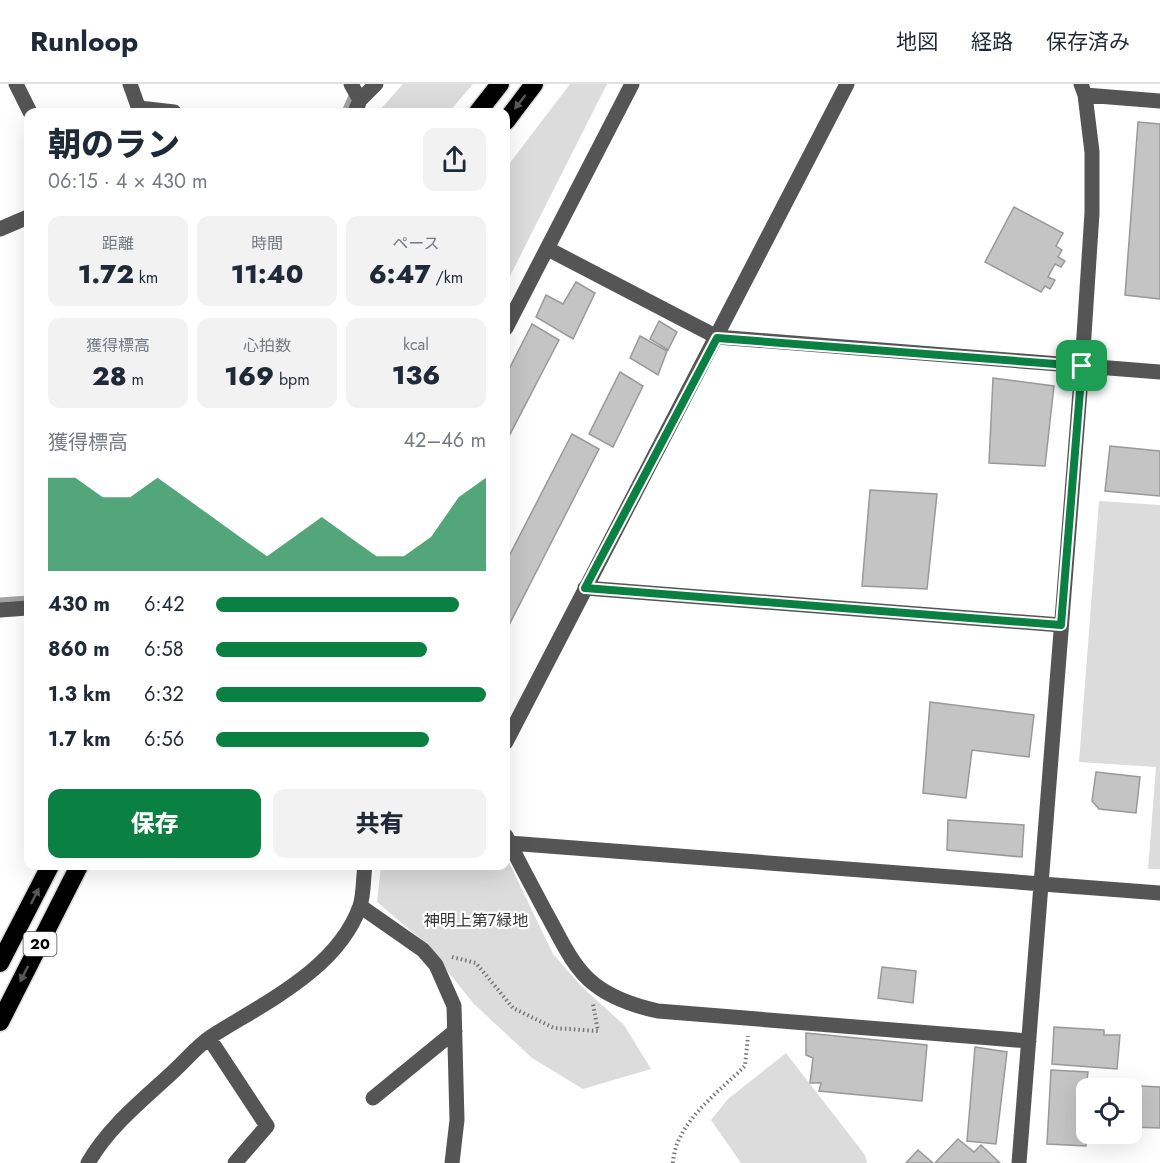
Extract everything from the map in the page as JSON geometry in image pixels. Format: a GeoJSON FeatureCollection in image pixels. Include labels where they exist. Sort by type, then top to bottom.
{"type":"FeatureCollection","features":[{"type":"Feature","properties":{"kind":"highway"},"geometry":{"type":"LineString","coordinates":[[481,108],[500,84]]}},
{"type":"Feature","properties":{"kind":"highway"},"geometry":{"type":"LineString","coordinates":[[510,116],[534,84]]}},
{"type":"Feature","properties":{"kind":"highway","name":"20"},"geometry":{"type":"LineString","coordinates":[[0,963],[48,870]]}},
{"type":"Feature","properties":{"kind":"highway","name":"20"},"geometry":{"type":"LineString","coordinates":[[0,1022],[77,870]]}},
{"type":"Feature","properties":{"kind":"street"},"geometry":{"type":"LineString","coordinates":[[16,84],[28,108]]}},
{"type":"Feature","properties":{"kind":"street"},"geometry":{"type":"LineString","coordinates":[[130,84],[139,108]]}},
{"type":"Feature","properties":{"kind":"street"},"geometry":{"type":"LineString","coordinates":[[351,84],[357,106]]}},
{"type":"Feature","properties":{"kind":"street"},"geometry":{"type":"LineString","coordinates":[[357,106],[376,84]]}},
{"type":"Feature","properties":{"kind":"street"},"geometry":{"type":"LineString","coordinates":[[510,320],[632,84]]}},
{"type":"Feature","properties":{"kind":"street"},"geometry":{"type":"LineString","coordinates":[[510,734],[847,84]]}},
{"type":"Feature","properties":{"kind":"street"},"geometry":{"type":"LineString","coordinates":[[1019,1163],[1082,366],[1092,176],[1092,152],[1083,90],[1160,101]]}},
{"type":"Feature","properties":{"kind":"street"},"geometry":{"type":"LineString","coordinates":[[0,229],[24,219]]}},
{"type":"Feature","properties":{"kind":"street"},"geometry":{"type":"LineString","coordinates":[[548,249],[717,338],[1160,372]]}},
{"type":"Feature","properties":{"kind":"street"},"geometry":{"type":"LineString","coordinates":[[585,588],[1061,625]]}},
{"type":"Feature","properties":{"kind":"street"},"geometry":{"type":"LineString","coordinates":[[0,610],[24,608]]}},
{"type":"Feature","properties":{"kind":"street"},"geometry":{"type":"LineString","coordinates":[[510,840],[1160,892]]}},
{"type":"Feature","properties":{"kind":"street"},"geometry":{"type":"LineString","coordinates":[[510,846],[566,949],[579,968],[592,983],[633,1005],[658,1011],[1029,1041]]}},
{"type":"Feature","properties":{"kind":"street"},"geometry":{"type":"LineString","coordinates":[[88,1163],[98,1146],[115,1126],[209,1038],[283,992],[319,964],[344,935],[360,906],[364,870]]}},
{"type":"Feature","properties":{"kind":"street"},"geometry":{"type":"LineString","coordinates":[[360,906],[423,950],[436,965],[454,1006],[457,1120],[454,1162]]}},
{"type":"Feature","properties":{"kind":"street"},"geometry":{"type":"LineString","coordinates":[[373,1098],[455,1031]]}},
{"type":"Feature","properties":{"kind":"street"},"geometry":{"type":"LineString","coordinates":[[209,1038],[267,1126],[235,1163]]}},
{"type":"Feature","properties":{"kind":"path"},"geometry":{"type":"LineString","coordinates":[[423,950],[476,963],[513,1008],[554,1028],[598,1031],[592,983]]}},
{"type":"Feature","properties":{"kind":"path"},"geometry":{"type":"LineString","coordinates":[[673,1163],[674,1150],[691,1119],[746,1066],[750,1017]]}},
{"type":"Feature","properties":{"kind":"green space"},"geometry":{"type":"Polygon","coordinates":[[[403,84],[473,84],[452,108],[382,108],[403,84]]]}},
{"type":"Feature","properties":{"kind":"green space"},"geometry":{"type":"Polygon","coordinates":[[[570,84],[607,84],[510,276],[510,163],[570,84]]]}},
{"type":"Feature","properties":{"kind":"green space"},"geometry":{"type":"Polygon","coordinates":[[[1099,501],[1160,505],[1160,869],[1148,869],[1156,767],[1079,762],[1099,501]]]}},
{"type":"Feature","properties":{"kind":"green space","name":"神明上第7緑地"},"geometry":{"type":"Polygon","coordinates":[[[510,864],[553,954],[581,986],[624,1025],[651,1069],[583,1089],[532,1058],[474,1004],[424,942],[377,902],[381,870],[510,870],[510,864]]]}},
{"type":"Feature","properties":{"kind":"green space"},"geometry":{"type":"Polygon","coordinates":[[[786,1053],[865,1155],[867,1163],[741,1163],[711,1120],[728,1099],[786,1053]]]}},
{"type":"Feature","properties":{"kind":"building"},"geometry":{"type":"Polygon","coordinates":[[[1138,122],[1160,124],[1160,299],[1125,295],[1138,122]]]}},
{"type":"Feature","properties":{"kind":"building"},"geometry":{"type":"Polygon","coordinates":[[[1014,207],[1063,233],[1056,246],[1062,250],[1058,257],[1065,261],[1061,267],[1055,264],[1048,277],[1055,280],[1050,289],[1045,286],[1041,292],[985,262],[1014,207]]]}},
{"type":"Feature","properties":{"kind":"building"},"geometry":{"type":"Polygon","coordinates":[[[576,282],[595,293],[573,339],[536,317],[546,295],[563,304],[576,282]]]}},
{"type":"Feature","properties":{"kind":"building"},"geometry":{"type":"Polygon","coordinates":[[[659,321],[677,332],[668,350],[650,339],[659,321]]]}},
{"type":"Feature","properties":{"kind":"building"},"geometry":{"type":"Polygon","coordinates":[[[532,324],[559,340],[510,434],[510,367],[532,324]]]}},
{"type":"Feature","properties":{"kind":"building"},"geometry":{"type":"Polygon","coordinates":[[[640,336],[667,351],[658,375],[630,358],[640,336]]]}},
{"type":"Feature","properties":{"kind":"building"},"geometry":{"type":"Polygon","coordinates":[[[620,372],[643,386],[613,447],[589,434],[620,372]]]}},
{"type":"Feature","properties":{"kind":"building"},"geometry":{"type":"Polygon","coordinates":[[[993,378],[1054,386],[1045,466],[989,463],[993,378]]]}},
{"type":"Feature","properties":{"kind":"building"},"geometry":{"type":"Polygon","coordinates":[[[572,434],[599,449],[510,623],[510,554],[572,434]]]}},
{"type":"Feature","properties":{"kind":"building"},"geometry":{"type":"Polygon","coordinates":[[[1110,446],[1160,451],[1160,496],[1105,491],[1110,446]]]}},
{"type":"Feature","properties":{"kind":"building"},"geometry":{"type":"Polygon","coordinates":[[[870,490],[937,494],[927,589],[862,586],[870,490]]]}},
{"type":"Feature","properties":{"kind":"building"},"geometry":{"type":"Polygon","coordinates":[[[930,702],[1034,715],[1029,757],[972,750],[966,798],[923,793],[930,702]]]}},
{"type":"Feature","properties":{"kind":"building"},"geometry":{"type":"Polygon","coordinates":[[[1096,772],[1140,777],[1136,813],[1099,809],[1092,801],[1096,772]]]}},
{"type":"Feature","properties":{"kind":"building"},"geometry":{"type":"Polygon","coordinates":[[[948,820],[1024,825],[1022,857],[947,850],[948,820]]]}},
{"type":"Feature","properties":{"kind":"building"},"geometry":{"type":"Polygon","coordinates":[[[882,967],[916,971],[913,1003],[878,998],[882,967]]]}},
{"type":"Feature","properties":{"kind":"building"},"geometry":{"type":"Polygon","coordinates":[[[1054,1027],[1104,1030],[1104,1035],[1120,1035],[1117,1069],[1052,1064],[1054,1027]]]}},
{"type":"Feature","properties":{"kind":"building"},"geometry":{"type":"Polygon","coordinates":[[[806,1033],[927,1045],[922,1101],[819,1091],[821,1083],[810,1083],[813,1058],[806,1055],[806,1033]]]}},
{"type":"Feature","properties":{"kind":"building"},"geometry":{"type":"Polygon","coordinates":[[[975,1047],[1007,1052],[996,1144],[967,1141],[975,1047]]]}},
{"type":"Feature","properties":{"kind":"building"},"geometry":{"type":"Polygon","coordinates":[[[1051,1070],[1088,1072],[1087,1078],[1076,1078],[1076,1144],[1086,1144],[1086,1146],[1047,1144],[1051,1070]]]}},
{"type":"Feature","properties":{"kind":"building"},"geometry":{"type":"Polygon","coordinates":[[[1142,1086],[1160,1087],[1160,1128],[1142,1127],[1142,1086]]]}},
{"type":"Feature","properties":{"kind":"building"},"geometry":{"type":"Polygon","coordinates":[[[958,1139],[974,1152],[981,1145],[1000,1163],[935,1163],[958,1139]]]}},
{"type":"Feature","properties":{"kind":"building"},"geometry":{"type":"Polygon","coordinates":[[[918,1150],[933,1163],[906,1163],[918,1150]]]}},
{"type":"Feature","properties":{"kind":"waterway"},"geometry":{"type":"LineString","coordinates":[[347,108],[352,96]]}},
{"type":"Feature","properties":{"kind":"waterway"},"geometry":{"type":"LineString","coordinates":[[0,601],[24,599]]}},
{"type":"Feature","properties":{"kind":"route"},"geometry":{"type":"LineString","coordinates":[[717,338],[1082,366],[1061,625],[585,588],[717,338]]}}]}
